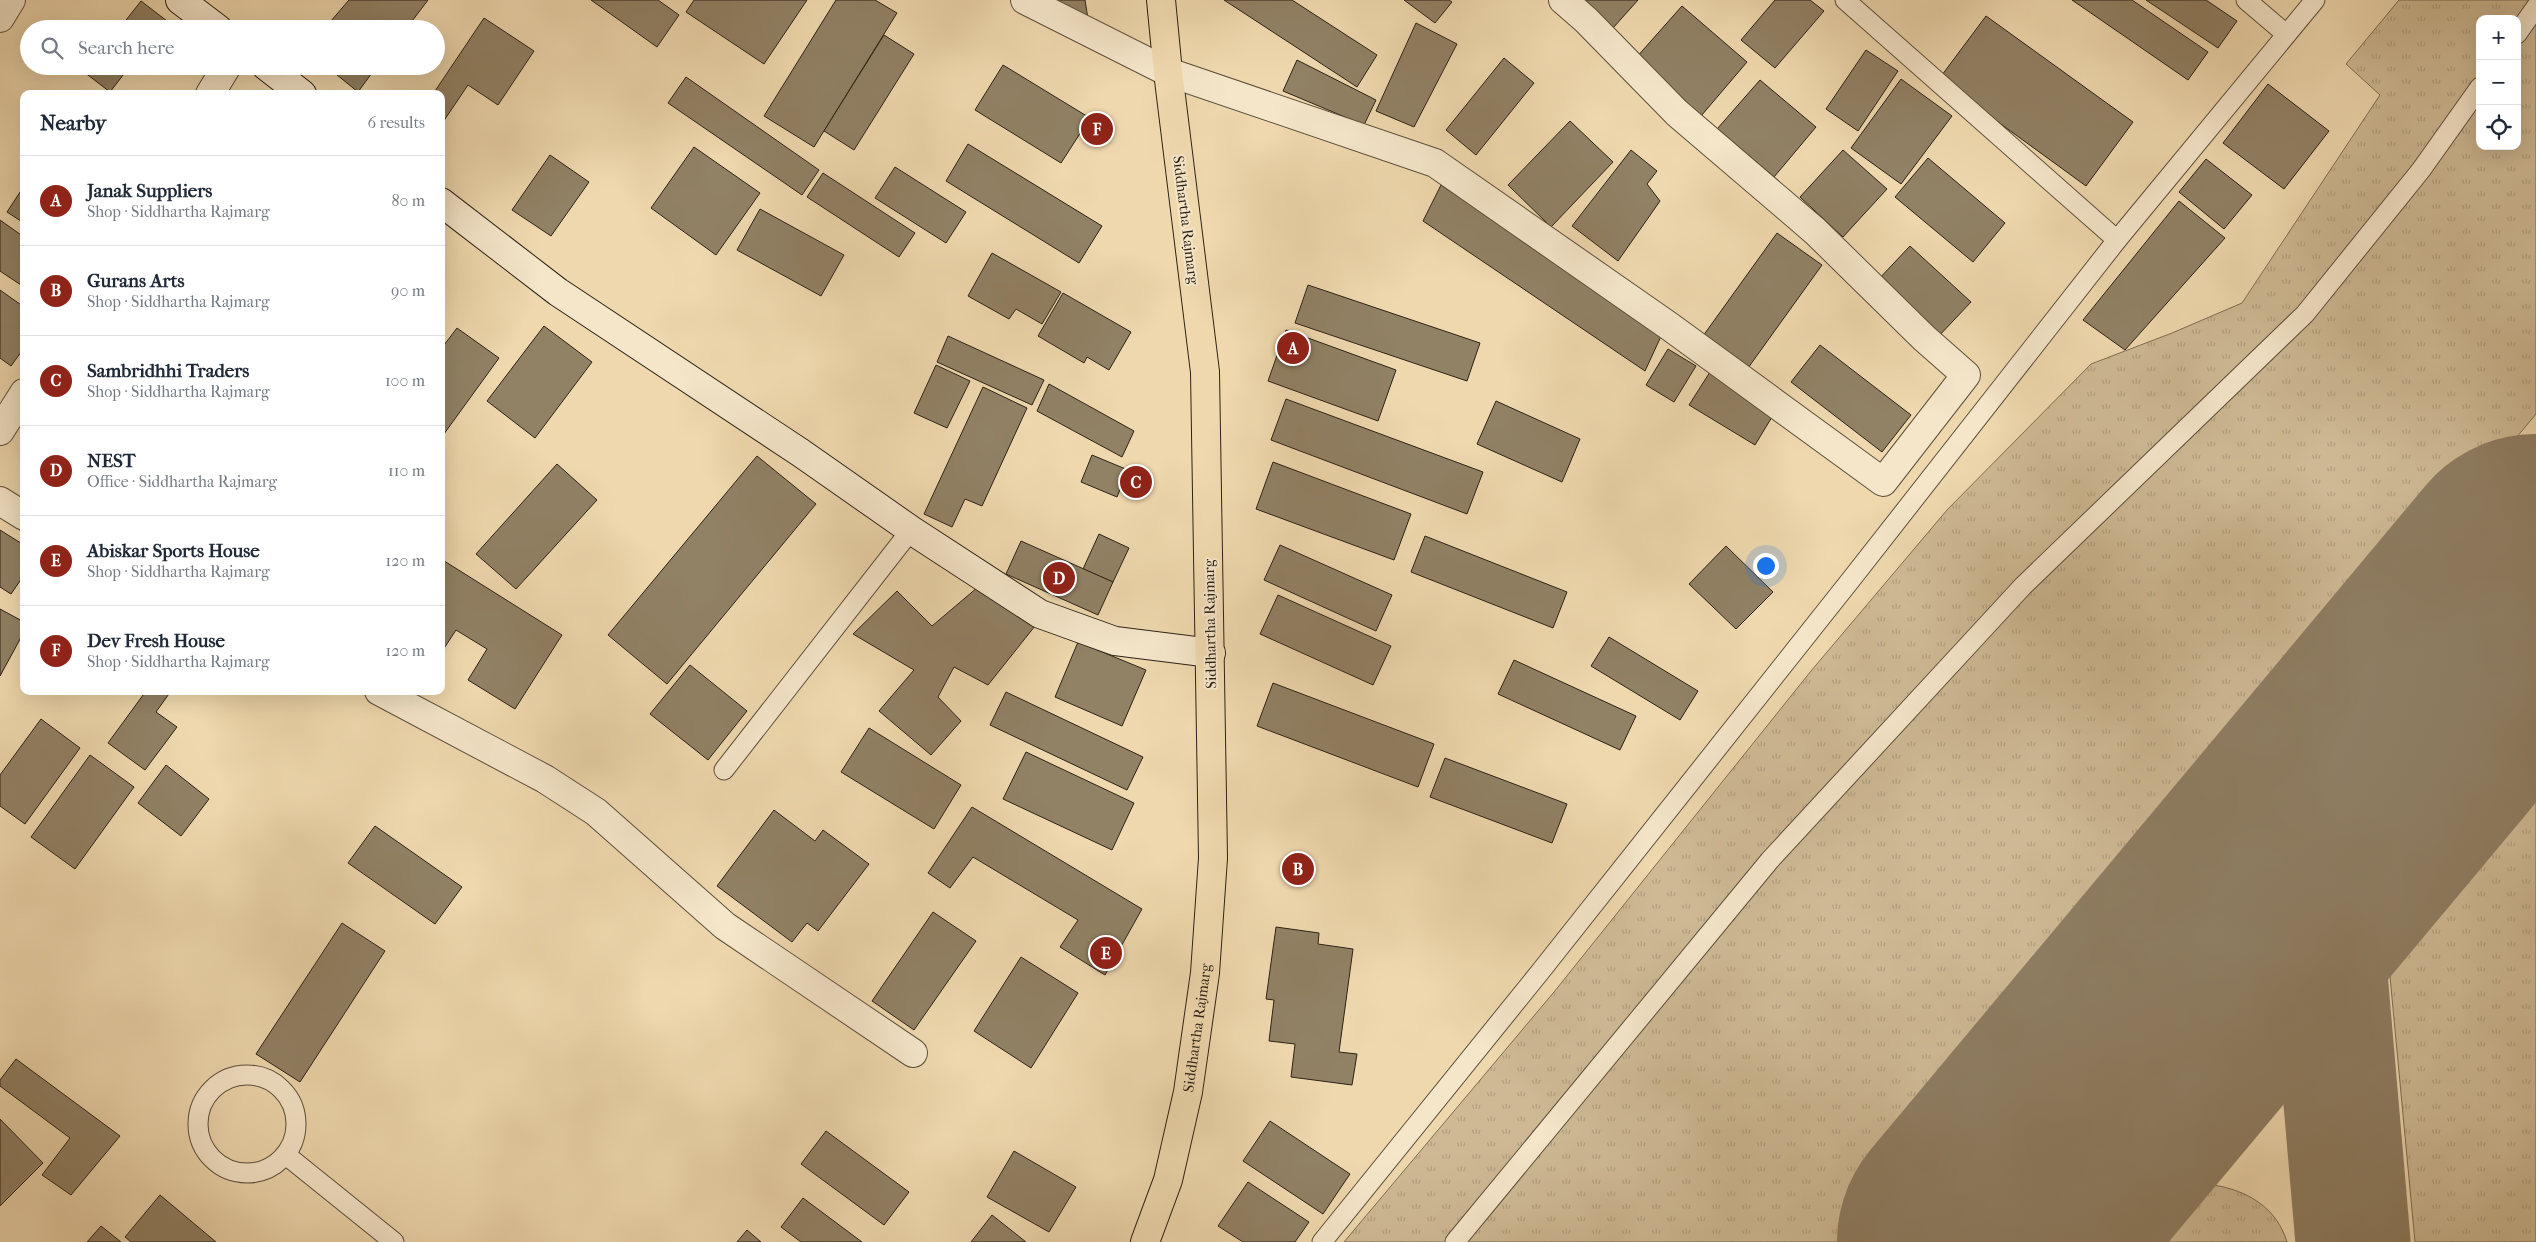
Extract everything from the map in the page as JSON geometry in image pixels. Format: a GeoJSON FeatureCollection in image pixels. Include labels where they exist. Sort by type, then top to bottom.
{"type":"FeatureCollection","features":[{"type":"Feature","properties":{"kind":"highway","name":"Siddhartha Rajmarg"},"geometry":{"type":"LineString","coordinates":[[1146,1242],[1168,1180],[1188,1092],[1205,973],[1214,858],[1205,372],[1168,72],[1162,0]]}},
{"type":"Feature","properties":{"kind":"street"},"geometry":{"type":"LineString","coordinates":[[0,18],[11,0]]}},
{"type":"Feature","properties":{"kind":"street"},"geometry":{"type":"LineString","coordinates":[[180,0],[206,20]]}},
{"type":"Feature","properties":{"kind":"street"},"geometry":{"type":"LineString","coordinates":[[1024,0],[1168,72],[1435,163],[1669,326],[1883,482],[1966,374],[1924,338],[1815,231],[1677,114],[1586,20],[1563,0]]}},
{"type":"Feature","properties":{"kind":"street"},"geometry":{"type":"LineString","coordinates":[[213,90],[222,75]]}},
{"type":"Feature","properties":{"kind":"street"},"geometry":{"type":"LineString","coordinates":[[278,75],[297,90]]}},
{"type":"Feature","properties":{"kind":"street"},"geometry":{"type":"LineString","coordinates":[[445,205],[558,292],[801,453],[911,530],[1040,614],[1115,640],[1211,653]]}},
{"type":"Feature","properties":{"kind":"street"},"geometry":{"type":"LineString","coordinates":[[0,431],[20,399]]}},
{"type":"Feature","properties":{"kind":"street"},"geometry":{"type":"LineString","coordinates":[[0,502],[20,514]]}},
{"type":"Feature","properties":{"kind":"street"},"geometry":{"type":"LineString","coordinates":[[387,695],[546,779],[596,812],[725,926],[913,1053]]}},
{"type":"Feature","properties":{"kind":"lane"},"geometry":{"type":"LineString","coordinates":[[1845,0],[2116,240]]}},
{"type":"Feature","properties":{"kind":"lane"},"geometry":{"type":"LineString","coordinates":[[2246,0],[2286,34]]}},
{"type":"Feature","properties":{"kind":"lane"},"geometry":{"type":"LineString","coordinates":[[1322,1242],[1780,670],[2116,240],[2314,0]]}},
{"type":"Feature","properties":{"kind":"lane"},"geometry":{"type":"LineString","coordinates":[[2521,28],[2536,7]]}},
{"type":"Feature","properties":{"kind":"lane"},"geometry":{"type":"LineString","coordinates":[[1455,1242],[1784,846],[2023,586],[2305,314],[2421,170],[2476,93]]}},
{"type":"Feature","properties":{"kind":"lane"},"geometry":{"type":"LineString","coordinates":[[724,770],[911,530]]}},
{"type":"Feature","properties":{"kind":"lane"},"geometry":{"type":"LineString","coordinates":[[243,1075],[262,1077],[279,1085],[292,1101],[297,1119],[295,1138],[286,1155],[273,1166],[258,1173],[241,1173],[224,1168],[210,1158],[202,1146],[198,1132],[198,1118],[202,1104],[209,1092],[224,1080],[243,1075]]}},
{"type":"Feature","properties":{"kind":"lane"},"geometry":{"type":"LineString","coordinates":[[286,1155],[394,1242]]}},
{"type":"Feature","properties":{"kind":"green space"},"geometry":{"type":"Polygon","coordinates":[[[2399,0],[2536,0],[2536,414],[1845,1242],[1344,1242],[1554,992],[1811,671],[1947,510],[2091,364],[2172,333],[2242,303],[2380,95],[2346,64],[2399,0]]]}},
{"type":"Feature","properties":{"kind":"green space"},"geometry":{"type":"Polygon","coordinates":[[[2536,755],[2536,1242],[2415,1242],[2386,934],[2536,755]]]}},
{"type":"Feature","properties":{"kind":"green space"},"geometry":{"type":"Polygon","coordinates":[[[2213,1185],[2238,1191],[2259,1203],[2276,1219],[2287,1242],[2112,1242],[2142,1205],[2183,1190],[2213,1185]]]}},
{"type":"Feature","properties":{"kind":"building"},"geometry":{"type":"Polygon","coordinates":[[[349,0],[428,0],[413,20],[332,20],[349,0]]]}},
{"type":"Feature","properties":{"kind":"building"},"geometry":{"type":"Polygon","coordinates":[[[591,0],[658,0],[679,15],[657,47],[591,0]]]}},
{"type":"Feature","properties":{"kind":"building"},"geometry":{"type":"Polygon","coordinates":[[[694,0],[807,0],[764,64],[686,12],[694,0]]]}},
{"type":"Feature","properties":{"kind":"building"},"geometry":{"type":"Polygon","coordinates":[[[836,0],[875,0],[897,13],[814,147],[764,116],[836,0]]]}},
{"type":"Feature","properties":{"kind":"building"},"geometry":{"type":"Polygon","coordinates":[[[1046,0],[1085,0],[1088,19],[1046,0]]]}},
{"type":"Feature","properties":{"kind":"building"},"geometry":{"type":"Polygon","coordinates":[[[1224,0],[1292,0],[1377,55],[1357,87],[1224,0]]]}},
{"type":"Feature","properties":{"kind":"building"},"geometry":{"type":"Polygon","coordinates":[[[1404,0],[1449,0],[1452,2],[1435,23],[1404,0]]]}},
{"type":"Feature","properties":{"kind":"building"},"geometry":{"type":"Polygon","coordinates":[[[1581,0],[1638,0],[1613,28],[1581,0]]]}},
{"type":"Feature","properties":{"kind":"building"},"geometry":{"type":"Polygon","coordinates":[[[1775,0],[1810,0],[1824,11],[1775,68],[1741,40],[1775,0]]]}},
{"type":"Feature","properties":{"kind":"building"},"geometry":{"type":"Polygon","coordinates":[[[2072,0],[2132,0],[2208,52],[2188,80],[2072,0]]]}},
{"type":"Feature","properties":{"kind":"building"},"geometry":{"type":"Polygon","coordinates":[[[2146,0],[2206,0],[2237,21],[2218,48],[2146,0]]]}},
{"type":"Feature","properties":{"kind":"building"},"geometry":{"type":"Polygon","coordinates":[[[141,1],[166,20],[126,20],[141,1]]]}},
{"type":"Feature","properties":{"kind":"building"},"geometry":{"type":"Polygon","coordinates":[[[1682,6],[1747,62],[1701,116],[1635,59],[1682,6]]]}},
{"type":"Feature","properties":{"kind":"building"},"geometry":{"type":"Polygon","coordinates":[[[1986,16],[2133,122],[2086,186],[1939,79],[1986,16]]]}},
{"type":"Feature","properties":{"kind":"building"},"geometry":{"type":"Polygon","coordinates":[[[484,18],[534,51],[498,105],[468,85],[445,119],[445,90],[436,90],[484,18]]]}},
{"type":"Feature","properties":{"kind":"building"},"geometry":{"type":"Polygon","coordinates":[[[1416,23],[1457,44],[1414,127],[1376,111],[1416,23]]]}},
{"type":"Feature","properties":{"kind":"building"},"geometry":{"type":"Polygon","coordinates":[[[884,35],[914,54],[854,150],[824,131],[884,35]]]}},
{"type":"Feature","properties":{"kind":"building"},"geometry":{"type":"Polygon","coordinates":[[[1866,50],[1898,71],[1858,131],[1826,109],[1866,50]]]}},
{"type":"Feature","properties":{"kind":"building"},"geometry":{"type":"Polygon","coordinates":[[[1504,58],[1534,83],[1476,155],[1446,130],[1504,58]]]}},
{"type":"Feature","properties":{"kind":"building"},"geometry":{"type":"Polygon","coordinates":[[[1297,60],[1376,100],[1364,125],[1283,91],[1297,60]]]}},
{"type":"Feature","properties":{"kind":"building"},"geometry":{"type":"Polygon","coordinates":[[[1003,65],[1090,118],[1061,163],[975,110],[1003,65]]]}},
{"type":"Feature","properties":{"kind":"building"},"geometry":{"type":"Polygon","coordinates":[[[88,75],[123,75],[112,90],[107,90],[88,75]]]}},
{"type":"Feature","properties":{"kind":"building"},"geometry":{"type":"Polygon","coordinates":[[[337,75],[370,75],[359,90],[356,90],[337,75]]]}},
{"type":"Feature","properties":{"kind":"building"},"geometry":{"type":"Polygon","coordinates":[[[686,77],[819,170],[802,195],[668,103],[686,77]]]}},
{"type":"Feature","properties":{"kind":"building"},"geometry":{"type":"Polygon","coordinates":[[[1901,79],[1952,116],[1901,184],[1851,148],[1901,79]]]}},
{"type":"Feature","properties":{"kind":"building"},"geometry":{"type":"Polygon","coordinates":[[[1760,80],[1816,127],[1774,177],[1717,129],[1760,80]]]}},
{"type":"Feature","properties":{"kind":"building"},"geometry":{"type":"Polygon","coordinates":[[[2268,84],[2329,131],[2284,189],[2223,143],[2268,84]]]}},
{"type":"Feature","properties":{"kind":"building"},"geometry":{"type":"Polygon","coordinates":[[[1570,121],[1613,162],[1551,227],[1508,185],[1570,121]]]}},
{"type":"Feature","properties":{"kind":"building"},"geometry":{"type":"Polygon","coordinates":[[[968,144],[1102,226],[1079,263],[946,181],[968,144]]]}},
{"type":"Feature","properties":{"kind":"building"},"geometry":{"type":"Polygon","coordinates":[[[694,147],[760,193],[716,255],[651,208],[694,147]]]}},
{"type":"Feature","properties":{"kind":"building"},"geometry":{"type":"Polygon","coordinates":[[[1631,150],[1657,171],[1647,184],[1660,201],[1618,261],[1572,226],[1631,150]]]}},
{"type":"Feature","properties":{"kind":"building"},"geometry":{"type":"Polygon","coordinates":[[[1843,150],[1887,189],[1843,237],[1800,197],[1843,150]]]}},
{"type":"Feature","properties":{"kind":"building"},"geometry":{"type":"Polygon","coordinates":[[[550,155],[589,182],[551,236],[512,210],[550,155]]]}},
{"type":"Feature","properties":{"kind":"building"},"geometry":{"type":"Polygon","coordinates":[[[1928,158],[2005,223],[1973,262],[1895,197],[1928,158]]]}},
{"type":"Feature","properties":{"kind":"building"},"geometry":{"type":"Polygon","coordinates":[[[2206,159],[2252,195],[2224,229],[2179,192],[2206,159]]]}},
{"type":"Feature","properties":{"kind":"building"},"geometry":{"type":"Polygon","coordinates":[[[895,167],[966,212],[946,243],[875,198],[895,167]]]}},
{"type":"Feature","properties":{"kind":"building"},"geometry":{"type":"Polygon","coordinates":[[[823,173],[915,233],[899,257],[807,197],[823,173]]]}},
{"type":"Feature","properties":{"kind":"building"},"geometry":{"type":"Polygon","coordinates":[[[1441,185],[1663,332],[1645,371],[1423,221],[1441,185]]]}},
{"type":"Feature","properties":{"kind":"building"},"geometry":{"type":"Polygon","coordinates":[[[20,192],[20,220],[7,212],[20,192]]]}},
{"type":"Feature","properties":{"kind":"building"},"geometry":{"type":"Polygon","coordinates":[[[2179,201],[2225,238],[2125,350],[2083,320],[2179,201]]]}},
{"type":"Feature","properties":{"kind":"building"},"geometry":{"type":"Polygon","coordinates":[[[760,209],[844,255],[821,296],[737,250],[760,209]]]}},
{"type":"Feature","properties":{"kind":"building"},"geometry":{"type":"Polygon","coordinates":[[[0,220],[20,234],[20,284],[0,271],[0,220]]]}},
{"type":"Feature","properties":{"kind":"building"},"geometry":{"type":"Polygon","coordinates":[[[1777,233],[1822,265],[1748,368],[1703,336],[1777,233]]]}},
{"type":"Feature","properties":{"kind":"building"},"geometry":{"type":"Polygon","coordinates":[[[1910,246],[1971,302],[1937,338],[1876,282],[1910,246]]]}},
{"type":"Feature","properties":{"kind":"building"},"geometry":{"type":"Polygon","coordinates":[[[992,253],[1061,292],[1042,324],[1016,309],[1009,319],[968,296],[992,253]]]}},
{"type":"Feature","properties":{"kind":"building"},"geometry":{"type":"Polygon","coordinates":[[[1308,285],[1480,343],[1467,381],[1295,323],[1308,285]]]}},
{"type":"Feature","properties":{"kind":"building"},"geometry":{"type":"Polygon","coordinates":[[[0,290],[20,304],[20,354],[11,366],[0,358],[0,290]]]}},
{"type":"Feature","properties":{"kind":"building"},"geometry":{"type":"Polygon","coordinates":[[[1063,293],[1131,332],[1109,370],[1087,357],[1084,363],[1038,336],[1063,293]]]}},
{"type":"Feature","properties":{"kind":"building"},"geometry":{"type":"Polygon","coordinates":[[[544,326],[592,362],[535,438],[487,401],[544,326]]]}},
{"type":"Feature","properties":{"kind":"building"},"geometry":{"type":"Polygon","coordinates":[[[457,328],[499,358],[445,432],[445,344],[457,328]]]}},
{"type":"Feature","properties":{"kind":"building"},"geometry":{"type":"Polygon","coordinates":[[[1286,330],[1396,370],[1378,421],[1268,381],[1286,330]]]}},
{"type":"Feature","properties":{"kind":"building"},"geometry":{"type":"Polygon","coordinates":[[[948,336],[1044,380],[1032,405],[937,362],[948,336]]]}},
{"type":"Feature","properties":{"kind":"building"},"geometry":{"type":"Polygon","coordinates":[[[1820,345],[1911,415],[1882,452],[1791,382],[1820,345]]]}},
{"type":"Feature","properties":{"kind":"building"},"geometry":{"type":"Polygon","coordinates":[[[1668,349],[1696,366],[1674,402],[1646,385],[1668,349]]]}},
{"type":"Feature","properties":{"kind":"building"},"geometry":{"type":"Polygon","coordinates":[[[936,365],[970,381],[947,428],[914,413],[936,365]]]}},
{"type":"Feature","properties":{"kind":"building"},"geometry":{"type":"Polygon","coordinates":[[[1710,372],[1775,412],[1755,445],[1689,405],[1710,372]]]}},
{"type":"Feature","properties":{"kind":"building"},"geometry":{"type":"Polygon","coordinates":[[[1049,384],[1134,431],[1122,457],[1037,411],[1049,384]]]}},
{"type":"Feature","properties":{"kind":"building"},"geometry":{"type":"Polygon","coordinates":[[[983,387],[1027,408],[982,506],[965,499],[952,527],[924,514],[983,387]]]}},
{"type":"Feature","properties":{"kind":"building"},"geometry":{"type":"Polygon","coordinates":[[[1286,399],[1483,472],[1467,514],[1271,440],[1286,399]]]}},
{"type":"Feature","properties":{"kind":"building"},"geometry":{"type":"Polygon","coordinates":[[[1496,401],[1580,439],[1562,482],[1477,444],[1496,401]]]}},
{"type":"Feature","properties":{"kind":"building"},"geometry":{"type":"Polygon","coordinates":[[[1092,455],[1128,470],[1117,497],[1081,482],[1092,455]]]}},
{"type":"Feature","properties":{"kind":"building"},"geometry":{"type":"Polygon","coordinates":[[[757,456],[816,504],[667,684],[608,635],[757,456]]]}},
{"type":"Feature","properties":{"kind":"building"},"geometry":{"type":"Polygon","coordinates":[[[1273,462],[1411,514],[1394,560],[1256,509],[1273,462]]]}},
{"type":"Feature","properties":{"kind":"building"},"geometry":{"type":"Polygon","coordinates":[[[557,464],[597,500],[516,589],[476,554],[557,464]]]}},
{"type":"Feature","properties":{"kind":"building"},"geometry":{"type":"Polygon","coordinates":[[[0,530],[20,542],[20,581],[11,594],[0,587],[0,530]]]}},
{"type":"Feature","properties":{"kind":"building"},"geometry":{"type":"Polygon","coordinates":[[[1099,534],[1129,548],[1113,582],[1083,569],[1099,534]]]}},
{"type":"Feature","properties":{"kind":"building"},"geometry":{"type":"Polygon","coordinates":[[[1425,536],[1567,592],[1553,628],[1411,572],[1425,536]]]}},
{"type":"Feature","properties":{"kind":"building"},"geometry":{"type":"Polygon","coordinates":[[[1021,541],[1113,582],[1098,615],[1006,574],[1021,541]]]}},
{"type":"Feature","properties":{"kind":"building"},"geometry":{"type":"Polygon","coordinates":[[[1280,545],[1392,595],[1376,631],[1264,580],[1280,545]]]}},
{"type":"Feature","properties":{"kind":"building"},"geometry":{"type":"Polygon","coordinates":[[[1726,546],[1773,592],[1736,629],[1689,584],[1726,546]]]}},
{"type":"Feature","properties":{"kind":"building"},"geometry":{"type":"Polygon","coordinates":[[[445,562],[562,635],[515,709],[468,680],[487,649],[456,630],[445,647],[445,562]]]}},
{"type":"Feature","properties":{"kind":"building"},"geometry":{"type":"Polygon","coordinates":[[[978,587],[1035,626],[988,685],[954,667],[938,697],[961,721],[931,755],[879,711],[914,670],[853,634],[897,591],[932,626],[978,587]]]}},
{"type":"Feature","properties":{"kind":"building"},"geometry":{"type":"Polygon","coordinates":[[[1278,595],[1391,646],[1373,685],[1260,634],[1278,595]]]}},
{"type":"Feature","properties":{"kind":"building"},"geometry":{"type":"Polygon","coordinates":[[[0,609],[20,620],[20,639],[0,676],[0,609]]]}},
{"type":"Feature","properties":{"kind":"building"},"geometry":{"type":"Polygon","coordinates":[[[1609,637],[1698,691],[1680,720],[1591,666],[1609,637]]]}},
{"type":"Feature","properties":{"kind":"building"},"geometry":{"type":"Polygon","coordinates":[[[1078,642],[1146,670],[1122,726],[1055,697],[1078,642]]]}},
{"type":"Feature","properties":{"kind":"building"},"geometry":{"type":"Polygon","coordinates":[[[1514,660],[1636,716],[1620,750],[1498,694],[1514,660]]]}},
{"type":"Feature","properties":{"kind":"building"},"geometry":{"type":"Polygon","coordinates":[[[690,665],[747,711],[708,760],[650,714],[690,665]]]}},
{"type":"Feature","properties":{"kind":"building"},"geometry":{"type":"Polygon","coordinates":[[[1273,683],[1434,744],[1418,787],[1257,726],[1273,683]]]}},
{"type":"Feature","properties":{"kind":"building"},"geometry":{"type":"Polygon","coordinates":[[[1006,692],[1143,757],[1127,790],[990,725],[1006,692]]]}},
{"type":"Feature","properties":{"kind":"building"},"geometry":{"type":"Polygon","coordinates":[[[143,695],[168,695],[156,712],[177,727],[145,770],[108,743],[143,695]]]}},
{"type":"Feature","properties":{"kind":"building"},"geometry":{"type":"Polygon","coordinates":[[[41,719],[80,748],[25,824],[0,806],[0,775],[41,719]]]}},
{"type":"Feature","properties":{"kind":"building"},"geometry":{"type":"Polygon","coordinates":[[[869,728],[961,785],[934,829],[841,772],[869,728]]]}},
{"type":"Feature","properties":{"kind":"building"},"geometry":{"type":"Polygon","coordinates":[[[1026,752],[1134,803],[1112,850],[1003,799],[1026,752]]]}},
{"type":"Feature","properties":{"kind":"building"},"geometry":{"type":"Polygon","coordinates":[[[90,755],[134,787],[75,869],[31,837],[90,755]]]}},
{"type":"Feature","properties":{"kind":"building"},"geometry":{"type":"Polygon","coordinates":[[[1445,758],[1567,804],[1552,843],[1430,797],[1445,758]]]}},
{"type":"Feature","properties":{"kind":"building"},"geometry":{"type":"Polygon","coordinates":[[[166,765],[209,799],[181,836],[138,803],[166,765]]]}},
{"type":"Feature","properties":{"kind":"building"},"geometry":{"type":"Polygon","coordinates":[[[972,807],[1142,909],[1105,975],[1060,947],[1078,920],[973,857],[950,888],[928,873],[972,807]]]}},
{"type":"Feature","properties":{"kind":"building"},"geometry":{"type":"Polygon","coordinates":[[[774,810],[815,841],[823,830],[869,864],[818,931],[807,923],[792,942],[717,886],[774,810]]]}},
{"type":"Feature","properties":{"kind":"building"},"geometry":{"type":"Polygon","coordinates":[[[375,826],[462,887],[435,924],[348,863],[375,826]]]}},
{"type":"Feature","properties":{"kind":"building"},"geometry":{"type":"Polygon","coordinates":[[[933,912],[976,941],[914,1030],[872,1001],[933,912]]]}},
{"type":"Feature","properties":{"kind":"building"},"geometry":{"type":"Polygon","coordinates":[[[342,923],[385,951],[300,1082],[256,1054],[342,923]]]}},
{"type":"Feature","properties":{"kind":"building"},"geometry":{"type":"Polygon","coordinates":[[[1276,927],[1319,933],[1318,944],[1353,949],[1339,1052],[1357,1054],[1352,1085],[1291,1077],[1295,1044],[1269,1041],[1274,1000],[1266,999],[1276,927]]]}},
{"type":"Feature","properties":{"kind":"building"},"geometry":{"type":"Polygon","coordinates":[[[1021,957],[1078,993],[1031,1068],[974,1031],[1021,957]]]}},
{"type":"Feature","properties":{"kind":"building"},"geometry":{"type":"Polygon","coordinates":[[[16,1059],[120,1136],[71,1195],[42,1175],[70,1138],[0,1086],[0,1080],[16,1059]]]}},
{"type":"Feature","properties":{"kind":"building"},"geometry":{"type":"Polygon","coordinates":[[[0,1119],[43,1163],[0,1206],[0,1119]]]}},
{"type":"Feature","properties":{"kind":"building"},"geometry":{"type":"Polygon","coordinates":[[[1270,1121],[1350,1174],[1323,1214],[1243,1161],[1270,1121]]]}},
{"type":"Feature","properties":{"kind":"building"},"geometry":{"type":"Polygon","coordinates":[[[826,1131],[909,1192],[884,1225],[801,1164],[826,1131]]]}},
{"type":"Feature","properties":{"kind":"building"},"geometry":{"type":"Polygon","coordinates":[[[1014,1151],[1076,1187],[1049,1232],[987,1197],[1014,1151]]]}},
{"type":"Feature","properties":{"kind":"building"},"geometry":{"type":"Polygon","coordinates":[[[1248,1182],[1309,1222],[1295,1242],[1243,1242],[1218,1226],[1248,1182]]]}},
{"type":"Feature","properties":{"kind":"building"},"geometry":{"type":"Polygon","coordinates":[[[160,1195],[216,1242],[131,1242],[125,1237],[160,1195]]]}},
{"type":"Feature","properties":{"kind":"building"},"geometry":{"type":"Polygon","coordinates":[[[803,1198],[862,1242],[801,1242],[781,1227],[803,1198]]]}},
{"type":"Feature","properties":{"kind":"building"},"geometry":{"type":"Polygon","coordinates":[[[992,1215],[1026,1242],[971,1242],[992,1215]]]}},
{"type":"Feature","properties":{"kind":"building"},"geometry":{"type":"Polygon","coordinates":[[[101,1226],[121,1242],[87,1242],[101,1226]]]}},
{"type":"Feature","properties":{"kind":"building"},"geometry":{"type":"Polygon","coordinates":[[[747,1230],[761,1242],[737,1242],[747,1230]]]}},
{"type":"Feature","properties":{"kind":"taxiway"},"geometry":{"type":"LineString","coordinates":[[2353,1242],[2327,940],[2328,885],[2336,841],[2357,792]]}},
{"type":"Feature","properties":{"kind":"runway"},"geometry":{"type":"LineString","coordinates":[[1981,1242],[2536,578]]}},
{"type":"Feature","properties":{"kind":"place","name":"Dev Fresh House"},"geometry":{"type":"Point","coordinates":[1097,129]}},
{"type":"Feature","properties":{"kind":"place","name":"Janak Suppliers"},"geometry":{"type":"Point","coordinates":[1293,348]}},
{"type":"Feature","properties":{"kind":"place","name":"Sambridhhi Traders"},"geometry":{"type":"Point","coordinates":[1136,482]}},
{"type":"Feature","properties":{"kind":"place","name":"NEST"},"geometry":{"type":"Point","coordinates":[1059,578]}},
{"type":"Feature","properties":{"kind":"place","name":"Gurans Arts"},"geometry":{"type":"Point","coordinates":[1298,869]}},
{"type":"Feature","properties":{"kind":"place","name":"Abiskar Sports House"},"geometry":{"type":"Point","coordinates":[1106,953]}}]}
